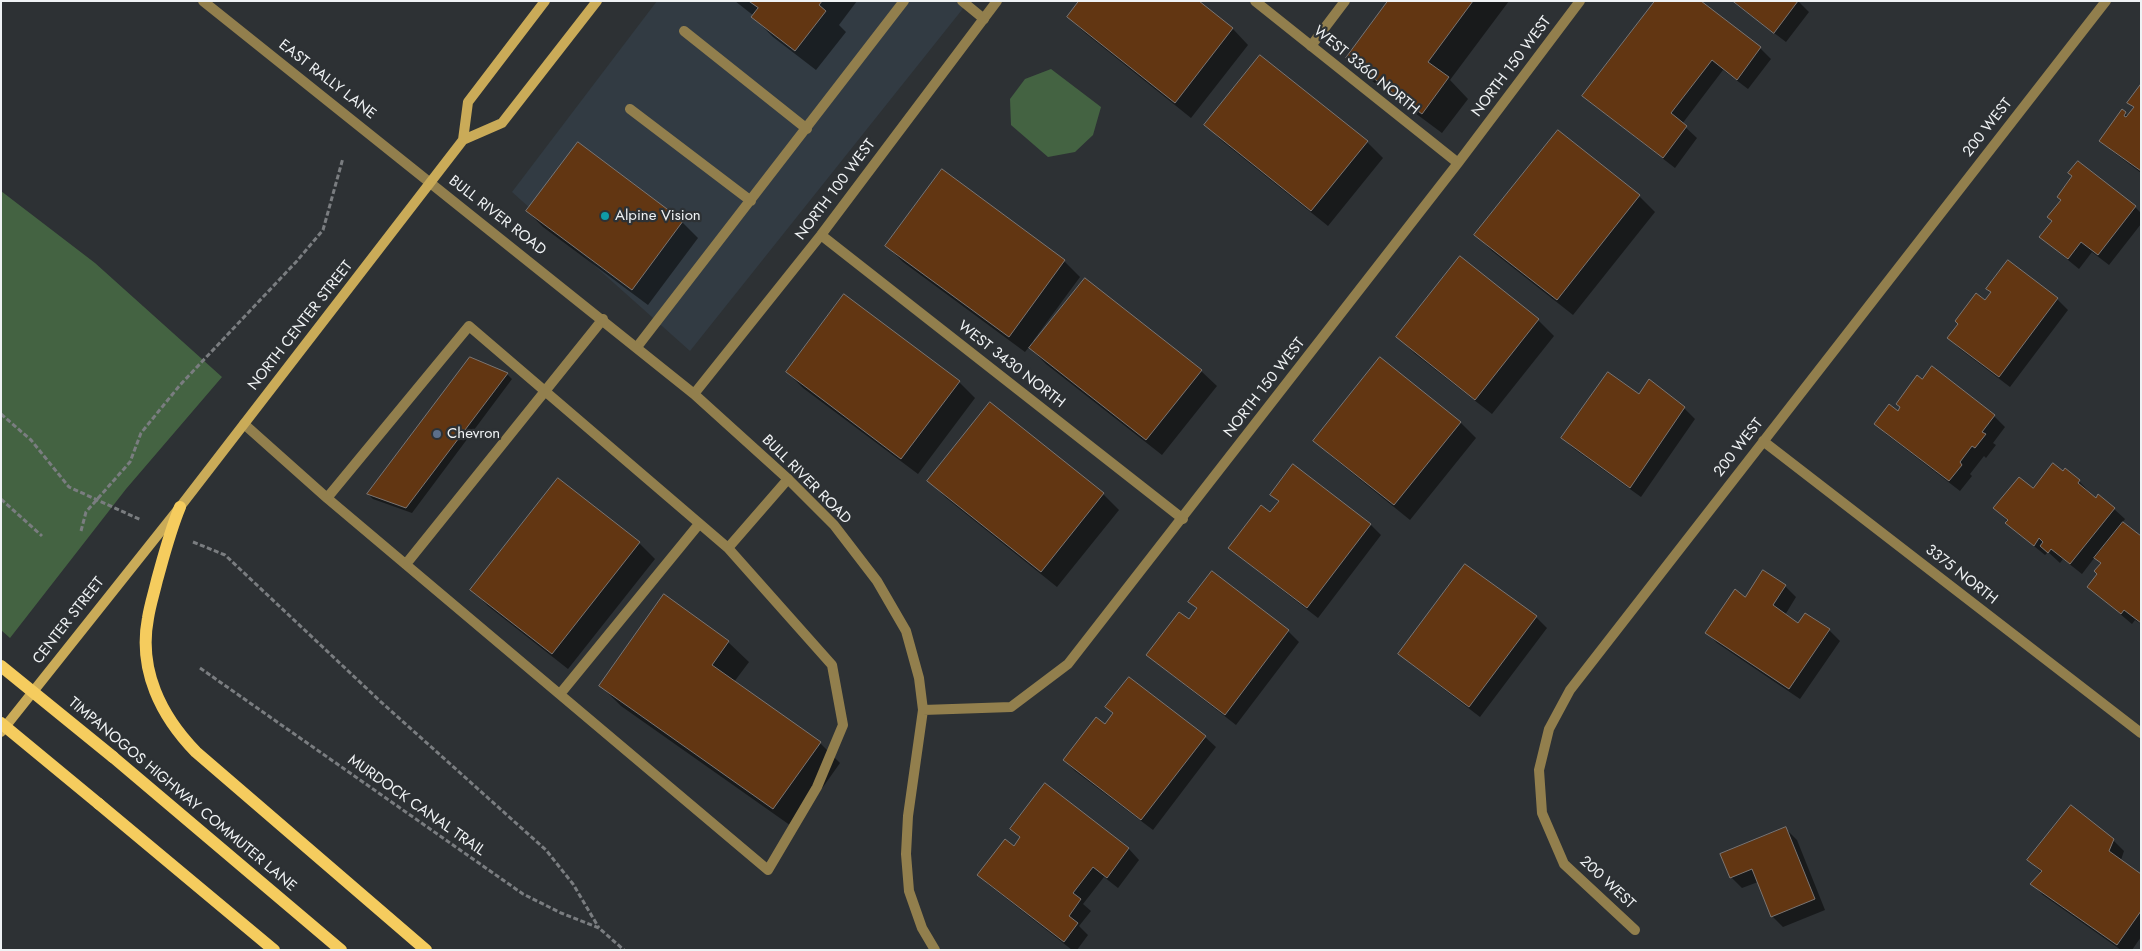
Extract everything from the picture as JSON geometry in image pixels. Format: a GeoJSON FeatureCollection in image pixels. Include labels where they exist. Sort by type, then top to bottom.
{"type":"FeatureCollection","features":[{"type":"Feature","properties":{"kind":"main road"},"geometry":{"type":"LineString","coordinates":[[180,507],[165,531],[148,618],[146,641],[147,664],[153,686],[163,710],[177,733],[196,752],[426,950]]}},
{"type":"Feature","properties":{"kind":"main road","name":"TIMPANOGOS HIGHWAY COMMUTER LANE"},"geometry":{"type":"LineString","coordinates":[[1,666],[113,757],[341,950]]}},
{"type":"Feature","properties":{"kind":"main road"},"geometry":{"type":"LineString","coordinates":[[1,723],[274,950]]}},
{"type":"Feature","properties":{"kind":"street","name":"EAST RALLY LANE"},"geometry":{"type":"LineString","coordinates":[[203,1],[431,183]]}},
{"type":"Feature","properties":{"kind":"street","name":"NORTH CENTER STREET"},"geometry":{"type":"LineString","coordinates":[[180,507],[463,140],[468,102],[546,1]]}},
{"type":"Feature","properties":{"kind":"street","name":"NORTH CENTER STREET"},"geometry":{"type":"LineString","coordinates":[[463,140],[502,123],[597,1]]}},
{"type":"Feature","properties":{"kind":"street"},"geometry":{"type":"LineString","coordinates":[[637,347],[751,202],[904,1]]}},
{"type":"Feature","properties":{"kind":"street"},"geometry":{"type":"LineString","coordinates":[[962,1],[984,19]]}},
{"type":"Feature","properties":{"kind":"street","name":"NORTH 100 WEST"},"geometry":{"type":"LineString","coordinates":[[694,394],[821,235],[997,1]]}},
{"type":"Feature","properties":{"kind":"street","name":"WEST 3360 NORTH"},"geometry":{"type":"LineString","coordinates":[[1254,1],[1458,163]]}},
{"type":"Feature","properties":{"kind":"street"},"geometry":{"type":"LineString","coordinates":[[1310,46],[1344,1]]}},
{"type":"Feature","properties":{"kind":"street","name":"NORTH 150 WEST"},"geometry":{"type":"LineString","coordinates":[[923,710],[1011,707],[1068,664],[1183,519],[1458,163],[1580,1]]}},
{"type":"Feature","properties":{"kind":"street","name":"200 WEST"},"geometry":{"type":"LineString","coordinates":[[1635,930],[1564,864],[1542,813],[1539,770],[1549,729],[1570,690],[2106,1]]}},
{"type":"Feature","properties":{"kind":"street"},"geometry":{"type":"LineString","coordinates":[[684,31],[807,128]]}},
{"type":"Feature","properties":{"kind":"street"},"geometry":{"type":"LineString","coordinates":[[630,109],[751,202]]}},
{"type":"Feature","properties":{"kind":"street","name":"BULL RIVER ROAD"},"geometry":{"type":"LineString","coordinates":[[431,183],[603,319],[694,394],[788,479],[834,525],[877,581],[906,631],[920,678],[923,710],[908,816],[906,854],[909,892],[922,928],[935,950]]}},
{"type":"Feature","properties":{"kind":"street","name":"WEST 3430 NORTH"},"geometry":{"type":"LineString","coordinates":[[821,235],[1183,519]]}},
{"type":"Feature","properties":{"kind":"street"},"geometry":{"type":"LineString","coordinates":[[406,564],[603,319]]}},
{"type":"Feature","properties":{"kind":"street"},"geometry":{"type":"LineString","coordinates":[[244,424],[327,498],[768,870],[817,787],[843,726],[832,665],[728,548],[469,326],[327,498]]}},
{"type":"Feature","properties":{"kind":"street","name":"3375 NORTH"},"geometry":{"type":"LineString","coordinates":[[1763,441],[2141,733]]}},
{"type":"Feature","properties":{"kind":"street"},"geometry":{"type":"LineString","coordinates":[[728,548],[788,479]]}},
{"type":"Feature","properties":{"kind":"street"},"geometry":{"type":"LineString","coordinates":[[560,694],[699,524]]}},
{"type":"Feature","properties":{"kind":"street","name":"CENTER STREET"},"geometry":{"type":"LineString","coordinates":[[1,732],[165,531]]}},
{"type":"Feature","properties":{"kind":"path"},"geometry":{"type":"LineString","coordinates":[[81,531],[86,512],[130,462],[140,433],[180,385],[296,262],[323,230],[343,158]]}},
{"type":"Feature","properties":{"kind":"path"},"geometry":{"type":"LineString","coordinates":[[1,414],[31,440],[69,487],[165,531],[225,555],[373,695],[546,850],[573,884],[598,928]]}},
{"type":"Feature","properties":{"kind":"path"},"geometry":{"type":"LineString","coordinates":[[1,499],[42,536]]}},
{"type":"Feature","properties":{"kind":"path","name":"MURDOCK CANAL TRAIL"},"geometry":{"type":"LineString","coordinates":[[200,668],[523,894],[561,913],[598,928],[624,950]]}},
{"type":"Feature","properties":{"kind":"shaded area"},"geometry":{"type":"Polygon","coordinates":[[[657,1],[969,1],[690,351],[512,192],[657,1]]]}},
{"type":"Feature","properties":{"kind":"green space"},"geometry":{"type":"Polygon","coordinates":[[[1051,69],[1101,107],[1093,135],[1075,152],[1048,157],[1011,125],[1010,99],[1025,79],[1051,69]]]}},
{"type":"Feature","properties":{"kind":"green space"},"geometry":{"type":"Polygon","coordinates":[[[1,191],[95,263],[222,377],[126,489],[10,638],[1,630],[1,191]]]}},
{"type":"Feature","properties":{"kind":"building"},"geometry":{"type":"Polygon","coordinates":[[[749,1],[822,1],[819,5],[826,11],[795,51],[751,17],[758,8],[749,1]]]}},
{"type":"Feature","properties":{"kind":"building"},"geometry":{"type":"Polygon","coordinates":[[[1079,1],[1199,1],[1233,28],[1175,103],[1067,17],[1079,1]]]}},
{"type":"Feature","properties":{"kind":"building"},"geometry":{"type":"Polygon","coordinates":[[[1388,1],[1473,1],[1428,62],[1449,77],[1422,114],[1346,58],[1388,1]]]}},
{"type":"Feature","properties":{"kind":"building"},"geometry":{"type":"Polygon","coordinates":[[[1655,1],[1701,1],[1761,47],[1737,80],[1712,60],[1671,113],[1687,126],[1663,158],[1582,96],[1655,1]]]}},
{"type":"Feature","properties":{"kind":"building"},"geometry":{"type":"Polygon","coordinates":[[[1733,1],[1798,1],[1774,33],[1733,1]]]}},
{"type":"Feature","properties":{"kind":"building"},"geometry":{"type":"Polygon","coordinates":[[[1260,55],[1368,141],[1311,211],[1204,125],[1260,55]]]}},
{"type":"Feature","properties":{"kind":"building"},"geometry":{"type":"Polygon","coordinates":[[[2141,84],[2141,171],[2099,141],[2122,109],[2126,112],[2124,116],[2126,117],[2134,107],[2127,103],[2141,84]]]}},
{"type":"Feature","properties":{"kind":"building"},"geometry":{"type":"Polygon","coordinates":[[[1558,130],[1640,195],[1557,300],[1474,235],[1558,130]]]}},
{"type":"Feature","properties":{"kind":"building","name":"Alpine Vision"},"geometry":{"type":"Polygon","coordinates":[[[578,142],[683,221],[632,290],[526,211],[578,142]]]}},
{"type":"Feature","properties":{"kind":"building"},"geometry":{"type":"Polygon","coordinates":[[[2078,161],[2136,206],[2098,255],[2081,242],[2068,259],[2039,237],[2052,221],[2047,217],[2061,200],[2057,197],[2072,176],[2068,173],[2078,161]]]}},
{"type":"Feature","properties":{"kind":"building"},"geometry":{"type":"Polygon","coordinates":[[[942,169],[1065,260],[1009,337],[885,246],[942,169]]]}},
{"type":"Feature","properties":{"kind":"building"},"geometry":{"type":"Polygon","coordinates":[[[1460,256],[1539,319],[1475,400],[1396,337],[1460,256]]]}},
{"type":"Feature","properties":{"kind":"building"},"geometry":{"type":"Polygon","coordinates":[[[2008,260],[2058,298],[1999,377],[1947,338],[1958,324],[1955,321],[1976,293],[1985,300],[1991,292],[1986,289],[2008,260]]]}},
{"type":"Feature","properties":{"kind":"building"},"geometry":{"type":"Polygon","coordinates":[[[1085,278],[1202,370],[1146,440],[1029,348],[1085,278]]]}},
{"type":"Feature","properties":{"kind":"building"},"geometry":{"type":"Polygon","coordinates":[[[844,294],[960,381],[901,459],[786,372],[844,294]]]}},
{"type":"Feature","properties":{"kind":"building","name":"Chevron"},"geometry":{"type":"Polygon","coordinates":[[[470,357],[508,373],[406,508],[367,494],[470,357]]]}},
{"type":"Feature","properties":{"kind":"building"},"geometry":{"type":"Polygon","coordinates":[[[1380,357],[1461,422],[1394,505],[1313,441],[1380,357]]]}},
{"type":"Feature","properties":{"kind":"building"},"geometry":{"type":"Polygon","coordinates":[[[1932,366],[1995,415],[1982,432],[1986,434],[1975,448],[1972,446],[1960,462],[1962,465],[1949,481],[1874,424],[1889,404],[1898,411],[1900,407],[1896,404],[1917,375],[1922,379],[1932,366]]]}},
{"type":"Feature","properties":{"kind":"building"},"geometry":{"type":"Polygon","coordinates":[[[1608,372],[1639,394],[1649,379],[1685,407],[1630,488],[1561,438],[1608,372]]]}},
{"type":"Feature","properties":{"kind":"building"},"geometry":{"type":"Polygon","coordinates":[[[990,402],[1104,493],[1041,572],[927,481],[990,402]]]}},
{"type":"Feature","properties":{"kind":"building"},"geometry":{"type":"Polygon","coordinates":[[[2053,463],[2063,471],[2065,468],[2080,480],[2078,483],[2096,498],[2098,494],[2115,508],[2070,564],[2051,549],[2048,553],[2040,546],[2043,542],[2039,538],[2034,546],[2005,523],[2008,520],[1993,508],[2019,477],[2033,488],[2053,463]]]}},
{"type":"Feature","properties":{"kind":"building"},"geometry":{"type":"Polygon","coordinates":[[[1293,464],[1371,524],[1307,608],[1228,548],[1261,505],[1270,512],[1279,501],[1270,495],[1293,464]]]}},
{"type":"Feature","properties":{"kind":"building"},"geometry":{"type":"Polygon","coordinates":[[[558,478],[640,542],[552,654],[470,590],[558,478]]]}},
{"type":"Feature","properties":{"kind":"building"},"geometry":{"type":"Polygon","coordinates":[[[2123,522],[2141,536],[2141,623],[2124,610],[2121,614],[2087,587],[2097,574],[2094,571],[2101,563],[2094,558],[2123,522]]]}},
{"type":"Feature","properties":{"kind":"building"},"geometry":{"type":"Polygon","coordinates":[[[1465,564],[1537,616],[1469,707],[1398,654],[1465,564]]]}},
{"type":"Feature","properties":{"kind":"building"},"geometry":{"type":"Polygon","coordinates":[[[1763,570],[1786,585],[1773,605],[1798,623],[1805,613],[1830,629],[1789,689],[1705,633],[1735,589],[1745,597],[1763,570]]]}},
{"type":"Feature","properties":{"kind":"building"},"geometry":{"type":"Polygon","coordinates":[[[1212,571],[1289,630],[1225,715],[1146,655],[1179,612],[1189,619],[1197,608],[1188,602],[1212,571]]]}},
{"type":"Feature","properties":{"kind":"building"},"geometry":{"type":"Polygon","coordinates":[[[664,594],[729,641],[712,665],[821,742],[773,809],[599,686],[664,594]]]}},
{"type":"Feature","properties":{"kind":"building"},"geometry":{"type":"Polygon","coordinates":[[[1129,677],[1206,736],[1141,820],[1063,760],[1096,717],[1105,724],[1113,713],[1105,707],[1129,677]]]}},
{"type":"Feature","properties":{"kind":"building"},"geometry":{"type":"Polygon","coordinates":[[[1045,783],[1129,848],[1107,878],[1093,867],[1073,893],[1081,899],[1069,916],[1078,923],[1064,942],[977,875],[1005,839],[1014,846],[1020,837],[1010,829],[1045,783]]]}},
{"type":"Feature","properties":{"kind":"building"},"geometry":{"type":"Polygon","coordinates":[[[2071,805],[2114,839],[2109,851],[2141,874],[2141,911],[2117,945],[2030,884],[2042,871],[2027,860],[2071,805]]]}},
{"type":"Feature","properties":{"kind":"building"},"geometry":{"type":"Polygon","coordinates":[[[1786,827],[1815,899],[1771,917],[1752,869],[1730,878],[1720,854],[1786,827]]]}},
{"type":"Feature","properties":{"kind":"place","name":"Alpine Vision"},"geometry":{"type":"Point","coordinates":[605,216]}},
{"type":"Feature","properties":{"kind":"place","name":"Chevron"},"geometry":{"type":"Point","coordinates":[437,434]}}]}
